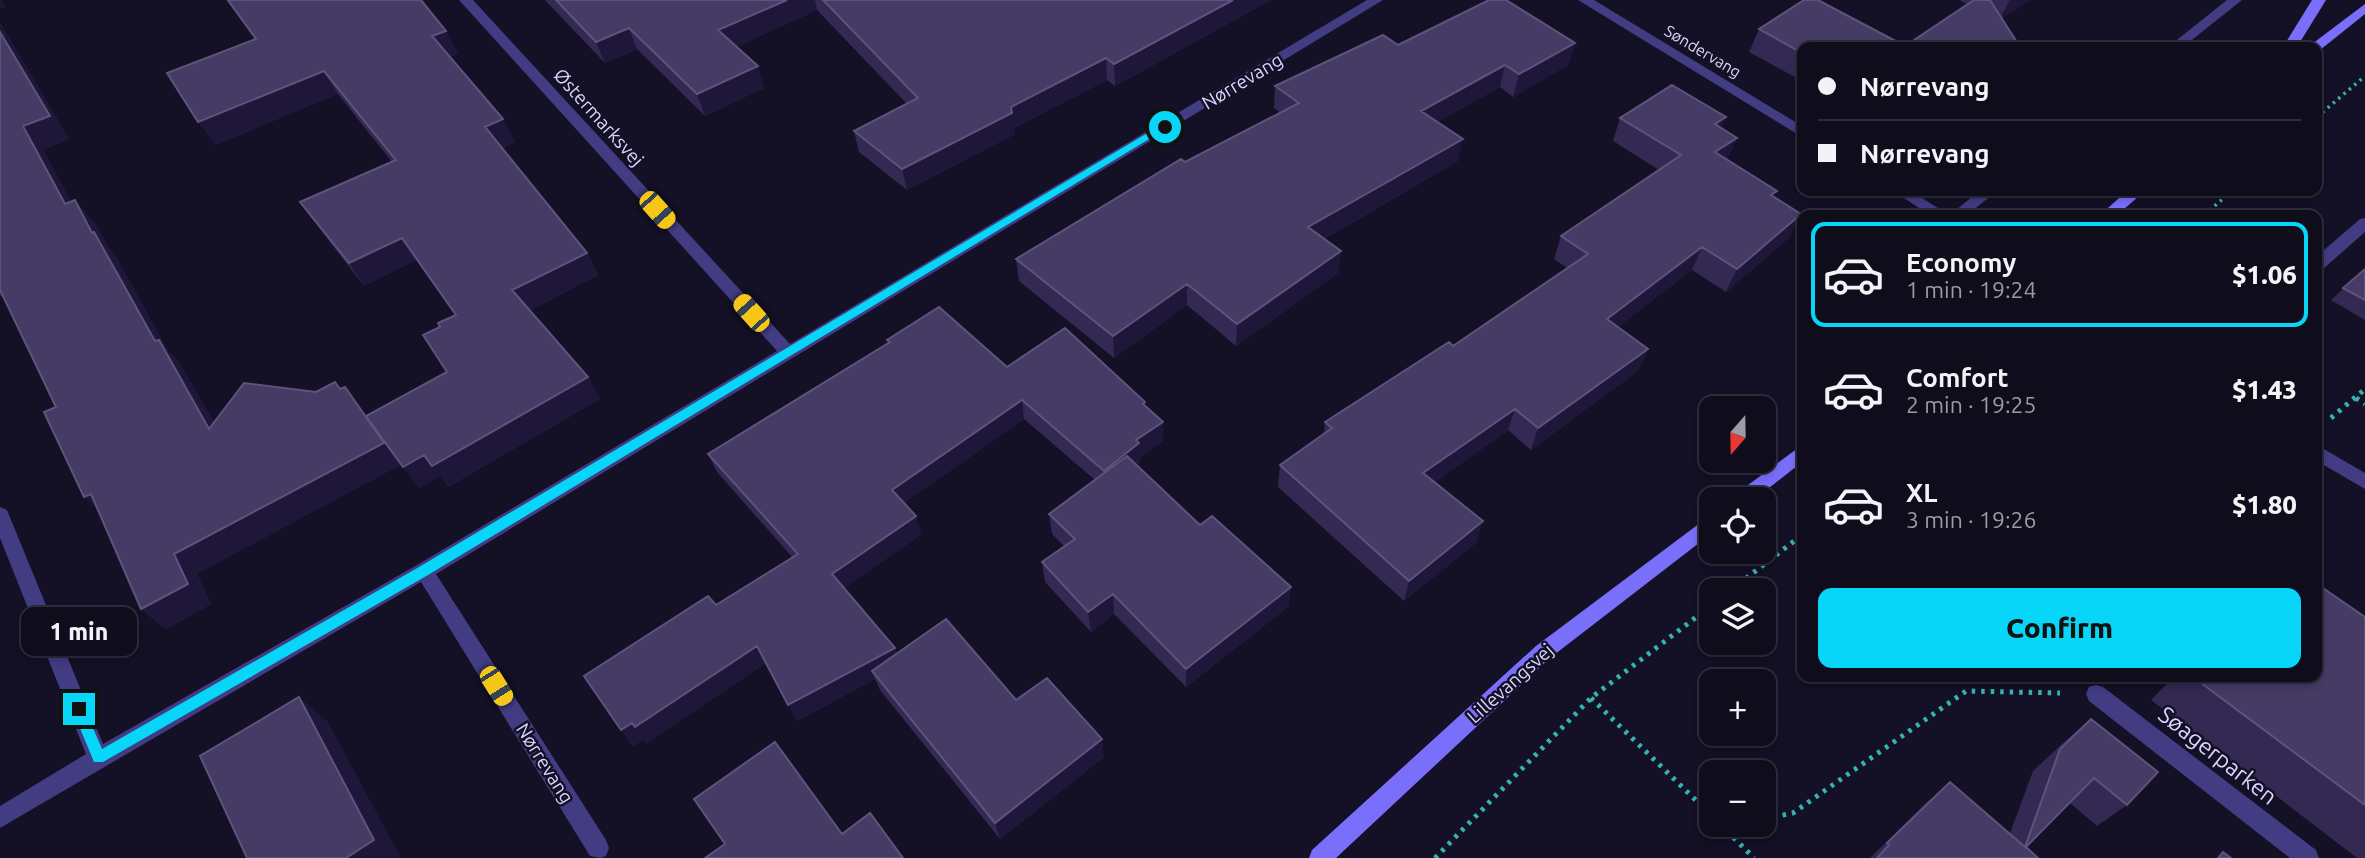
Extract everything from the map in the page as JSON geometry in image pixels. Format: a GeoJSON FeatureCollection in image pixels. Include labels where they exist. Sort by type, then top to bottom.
{"type":"FeatureCollection","features":[{"type":"Feature","properties":{"kind":"street","name":"Østermarksvej"},"geometry":{"type":"LineString","coordinates":[[466,0],[789,354]]}},
{"type":"Feature","properties":{"kind":"street","name":"Nørrevang"},"geometry":{"type":"LineString","coordinates":[[0,818],[424,571],[1376,0]]}},
{"type":"Feature","properties":{"kind":"street","name":"Søndervang"},"geometry":{"type":"LineString","coordinates":[[1585,0],[1797,129]]}},
{"type":"Feature","properties":{"kind":"street"},"geometry":{"type":"LineString","coordinates":[[2181,42],[2235,0]]}},
{"type":"Feature","properties":{"kind":"street"},"geometry":{"type":"LineString","coordinates":[[2293,42],[2319,0]]}},
{"type":"Feature","properties":{"kind":"street"},"geometry":{"type":"LineString","coordinates":[[2321,42],[2365,8]]}},
{"type":"Feature","properties":{"kind":"street"},"geometry":{"type":"LineString","coordinates":[[1909,196],[1932,210]]}},
{"type":"Feature","properties":{"kind":"street"},"geometry":{"type":"LineString","coordinates":[[1964,210],[1982,196]]}},
{"type":"Feature","properties":{"kind":"street"},"geometry":{"type":"LineString","coordinates":[[2113,210],[2131,196]]}},
{"type":"Feature","properties":{"kind":"street"},"geometry":{"type":"LineString","coordinates":[[2322,261],[2365,223]]}},
{"type":"Feature","properties":{"kind":"street"},"geometry":{"type":"LineString","coordinates":[[2322,455],[2365,482]]}},
{"type":"Feature","properties":{"kind":"street"},"geometry":{"type":"LineString","coordinates":[[1757,487],[1797,456]]}},
{"type":"Feature","properties":{"kind":"street"},"geometry":{"type":"LineString","coordinates":[[0,515],[99,758]]}},
{"type":"Feature","properties":{"kind":"street","name":"Lillevangsvej"},"geometry":{"type":"LineString","coordinates":[[1320,858],[1543,652],[1699,532]]}},
{"type":"Feature","properties":{"kind":"street","name":"Nørrevang"},"geometry":{"type":"LineString","coordinates":[[424,571],[598,848]]}},
{"type":"Feature","properties":{"kind":"street","name":"Søagerparken"},"geometry":{"type":"LineString","coordinates":[[2096,694],[2308,858]]}},
{"type":"Feature","properties":{"kind":"path"},"geometry":{"type":"LineString","coordinates":[[2322,113],[2365,76]]}},
{"type":"Feature","properties":{"kind":"path"},"geometry":{"type":"LineString","coordinates":[[2210,210],[2226,196]]}},
{"type":"Feature","properties":{"kind":"path"},"geometry":{"type":"LineString","coordinates":[[2327,422],[2365,389]]}},
{"type":"Feature","properties":{"kind":"path"},"geometry":{"type":"LineString","coordinates":[[2356,398],[2365,404]]}},
{"type":"Feature","properties":{"kind":"path"},"geometry":{"type":"LineString","coordinates":[[1746,578],[1797,539]]}},
{"type":"Feature","properties":{"kind":"path"},"geometry":{"type":"LineString","coordinates":[[1436,858],[1591,698],[1699,615]]}},
{"type":"Feature","properties":{"kind":"path"},"geometry":{"type":"LineString","coordinates":[[1776,817],[1793,813],[1966,691],[2096,694]]}},
{"type":"Feature","properties":{"kind":"path"},"geometry":{"type":"LineString","coordinates":[[1591,698],[1699,803]]}},
{"type":"Feature","properties":{"kind":"path"},"geometry":{"type":"LineString","coordinates":[[1733,837],[1754,858]]}},
{"type":"Feature","properties":{"kind":"building"},"geometry":{"type":"Polygon","coordinates":[[[228,0],[421,0],[446,31],[432,36],[503,119],[485,127],[587,253],[512,290],[588,377],[432,466],[424,455],[403,467],[366,416],[447,372],[423,335],[440,327],[438,323],[456,315],[402,238],[349,263],[300,202],[396,160],[324,71],[198,122],[167,73],[256,39],[228,0]]]}},
{"type":"Feature","properties":{"kind":"building"},"geometry":{"type":"Polygon","coordinates":[[[556,0],[787,0],[718,30],[758,66],[697,94],[629,28],[596,42],[556,0]]]}},
{"type":"Feature","properties":{"kind":"building"},"geometry":{"type":"Polygon","coordinates":[[[823,0],[1233,0],[1114,64],[1106,58],[1011,107],[1012,113],[902,169],[854,131],[918,98],[823,0]]]}},
{"type":"Feature","properties":{"kind":"building"},"geometry":{"type":"Polygon","coordinates":[[[1489,0],[1506,0],[1575,43],[1519,74],[1505,65],[1421,111],[1463,139],[1308,227],[1341,251],[1237,324],[1187,284],[1113,336],[1016,259],[1181,159],[1185,162],[1299,103],[1275,86],[1383,35],[1398,45],[1489,0]]]}},
{"type":"Feature","properties":{"kind":"building"},"geometry":{"type":"Polygon","coordinates":[[[1804,0],[1818,0],[1897,42],[1797,42],[1797,50],[1759,29],[1804,0]]]}},
{"type":"Feature","properties":{"kind":"building"},"geometry":{"type":"Polygon","coordinates":[[[1974,0],[1990,0],[2017,42],[1911,42],[1974,0]]]}},
{"type":"Feature","properties":{"kind":"building"},"geometry":{"type":"Polygon","coordinates":[[[0,32],[50,116],[23,126],[65,204],[75,200],[155,341],[159,340],[209,429],[244,383],[316,392],[335,382],[340,389],[345,387],[384,443],[174,554],[188,584],[141,609],[91,494],[84,497],[44,412],[56,407],[0,290],[0,32]]]}},
{"type":"Feature","properties":{"kind":"building"},"geometry":{"type":"Polygon","coordinates":[[[1672,85],[1726,117],[1715,124],[1737,138],[1715,152],[1777,191],[1771,195],[1797,211],[1797,217],[1737,269],[1702,247],[1607,319],[1648,349],[1538,428],[1515,409],[1423,473],[1483,521],[1409,581],[1280,465],[1332,428],[1325,422],[1449,342],[1453,346],[1588,254],[1561,236],[1681,155],[1620,118],[1672,85]]]}},
{"type":"Feature","properties":{"kind":"building"},"geometry":{"type":"Polygon","coordinates":[[[2365,269],[2365,300],[2343,288],[2365,269]]]}},
{"type":"Feature","properties":{"kind":"building"},"geometry":{"type":"Polygon","coordinates":[[[939,307],[1007,367],[1065,328],[1163,422],[1136,440],[1139,443],[1104,471],[1022,400],[892,490],[916,516],[832,574],[895,648],[788,705],[757,646],[635,727],[632,723],[621,730],[584,676],[708,596],[716,605],[798,554],[708,454],[890,342],[887,340],[939,307]]]}},
{"type":"Feature","properties":{"kind":"building"},"geometry":{"type":"Polygon","coordinates":[[[1127,456],[1200,525],[1212,516],[1291,587],[1186,669],[1113,594],[1088,612],[1042,562],[1075,539],[1049,514],[1127,456]]]}},
{"type":"Feature","properties":{"kind":"building"},"geometry":{"type":"Polygon","coordinates":[[[2322,587],[2365,617],[2365,805],[2200,682],[2322,682],[2322,587]]]}},
{"type":"Feature","properties":{"kind":"building"},"geometry":{"type":"Polygon","coordinates":[[[946,619],[1016,700],[1047,678],[1102,739],[995,823],[872,671],[946,619]]]}},
{"type":"Feature","properties":{"kind":"building"},"geometry":{"type":"Polygon","coordinates":[[[299,697],[374,840],[346,858],[247,858],[200,756],[299,697]]]}},
{"type":"Feature","properties":{"kind":"building"},"geometry":{"type":"Polygon","coordinates":[[[2091,719],[2158,772],[2127,805],[2094,778],[2026,847],[2038,858],[1877,858],[1889,845],[1887,843],[1950,782],[2025,847],[2060,749],[2091,719]]]}},
{"type":"Feature","properties":{"kind":"building"},"geometry":{"type":"Polygon","coordinates":[[[775,742],[842,834],[870,813],[903,858],[705,858],[725,844],[694,799],[775,742]]]}},
{"type":"Feature","properties":{"kind":"building"},"geometry":{"type":"Polygon","coordinates":[[[2223,852],[2231,858],[2218,858],[2223,852]]]}},
{"type":"Feature","properties":{"kind":"route"},"geometry":{"type":"LineString","coordinates":[[79,709],[99,758],[424,571],[1165,127]]}}]}
